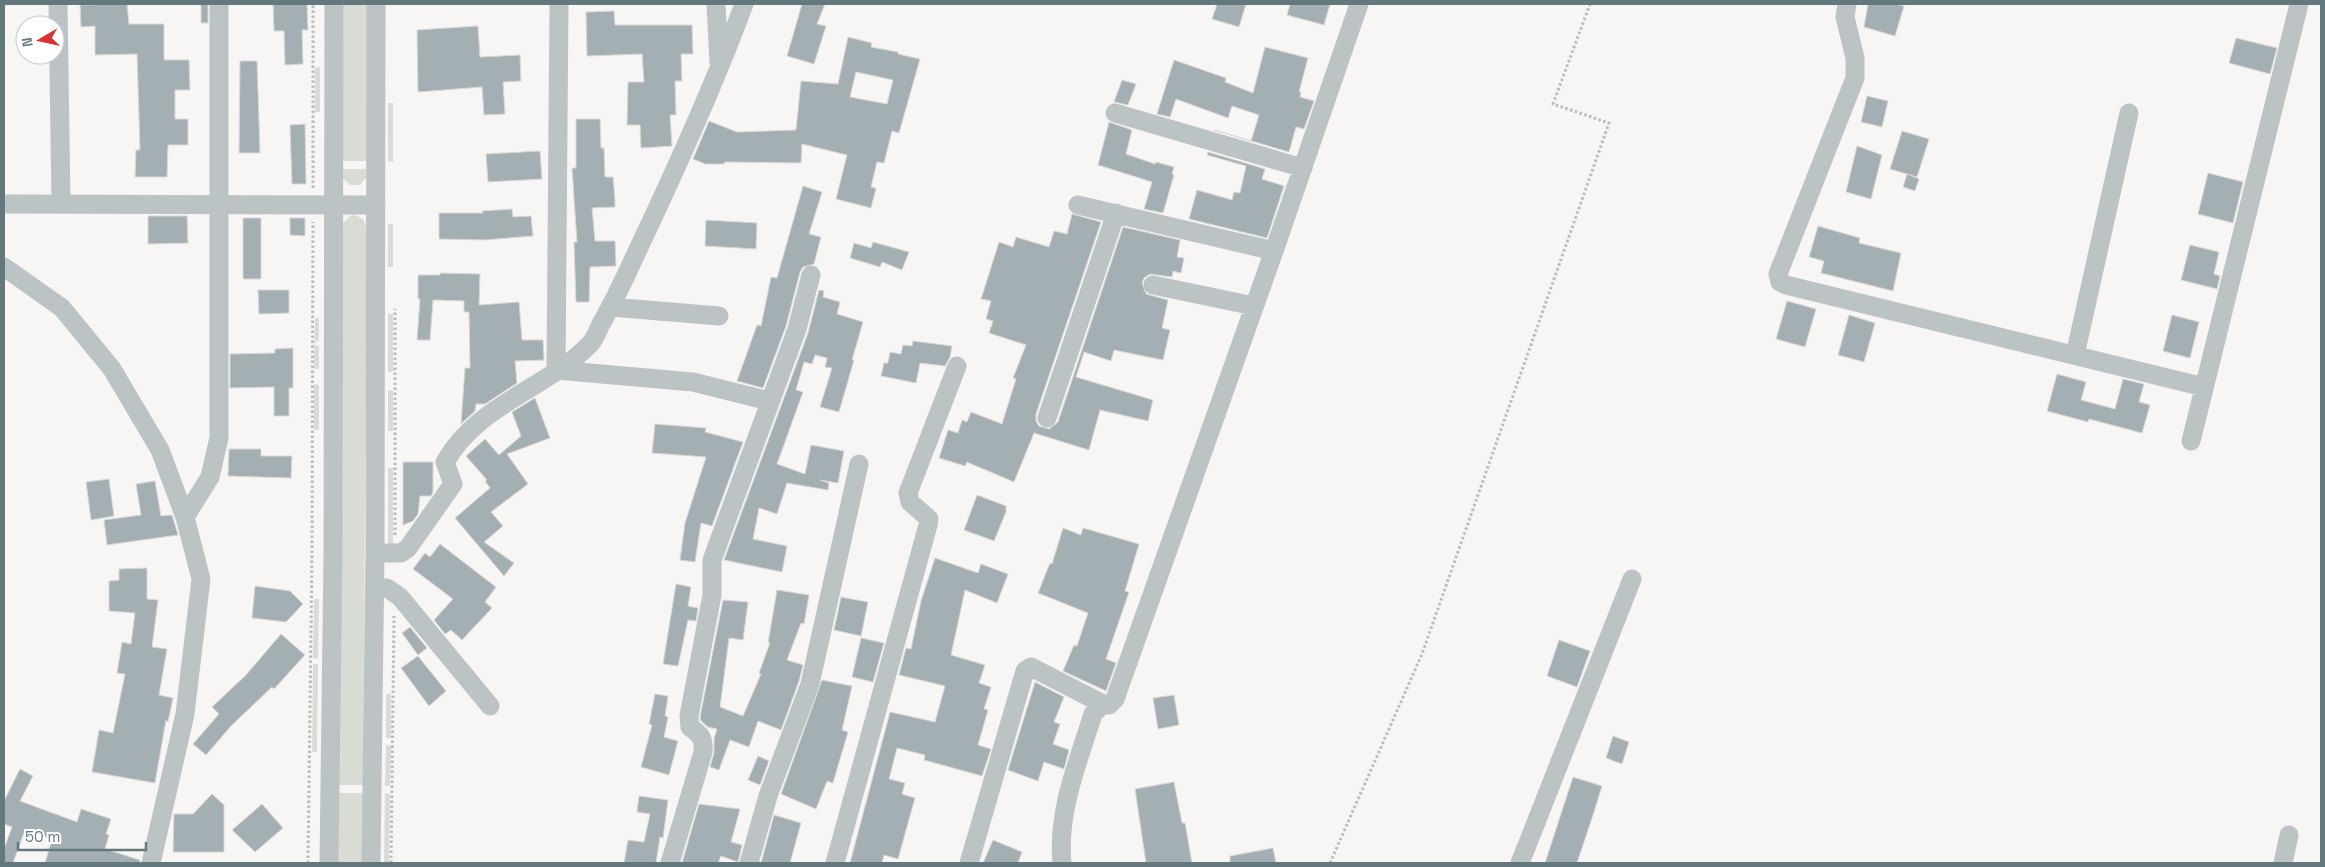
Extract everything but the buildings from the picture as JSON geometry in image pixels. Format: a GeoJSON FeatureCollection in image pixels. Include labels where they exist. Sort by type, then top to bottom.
{"type":"FeatureCollection","features":[{"type":"Feature","properties":{"kind":"street"},"geometry":{"type":"LineString","coordinates":[[58,4],[61,204]]}},
{"type":"Feature","properties":{"kind":"street"},"geometry":{"type":"LineString","coordinates":[[186,518],[210,478],[219,438],[219,4]]}},
{"type":"Feature","properties":{"kind":"street"},"geometry":{"type":"LineString","coordinates":[[330,863],[334,4]]}},
{"type":"Feature","properties":{"kind":"street"},"geometry":{"type":"LineString","coordinates":[[371,863],[375,588],[376,4]]}},
{"type":"Feature","properties":{"kind":"street"},"geometry":{"type":"LineString","coordinates":[[556,370],[559,4]]}},
{"type":"Feature","properties":{"kind":"street"},"geometry":{"type":"LineString","coordinates":[[716,4],[719,72]]}},
{"type":"Feature","properties":{"kind":"street"},"geometry":{"type":"LineString","coordinates":[[375,553],[401,553],[408,548],[453,484],[445,462],[471,430],[504,403],[556,370],[591,343],[611,307],[674,173],[719,72],[744,4]]}},
{"type":"Feature","properties":{"kind":"street"},"geometry":{"type":"LineString","coordinates":[[969,863],[1024,671],[1031,667],[1102,704],[1109,704],[1115,699],[1274,251],[1359,4]]}},
{"type":"Feature","properties":{"kind":"street"},"geometry":{"type":"LineString","coordinates":[[1847,4],[1845,17],[1855,58],[1855,78],[1778,274],[1780,282],[2204,387]]}},
{"type":"Feature","properties":{"kind":"street"},"geometry":{"type":"LineString","coordinates":[[2191,440],[2299,4]]}},
{"type":"Feature","properties":{"kind":"street"},"geometry":{"type":"LineString","coordinates":[[1114,113],[1303,168]]}},
{"type":"Feature","properties":{"kind":"street"},"geometry":{"type":"LineString","coordinates":[[2074,354],[2129,113]]}},
{"type":"Feature","properties":{"kind":"street"},"geometry":{"type":"LineString","coordinates":[[4,204],[376,205]]}},
{"type":"Feature","properties":{"kind":"street"},"geometry":{"type":"LineString","coordinates":[[1078,204],[1274,251]]}},
{"type":"Feature","properties":{"kind":"street"},"geometry":{"type":"LineString","coordinates":[[1047,418],[1116,214]]}},
{"type":"Feature","properties":{"kind":"street"},"geometry":{"type":"LineString","coordinates":[[4,267],[62,308],[112,369],[160,450],[186,518],[201,578],[185,714],[151,863]]}},
{"type":"Feature","properties":{"kind":"street"},"geometry":{"type":"LineString","coordinates":[[670,863],[703,752],[704,740],[700,734],[690,727],[689,716],[712,596],[712,560],[797,329],[812,275]]}},
{"type":"Feature","properties":{"kind":"street"},"geometry":{"type":"LineString","coordinates":[[1153,285],[1254,306]]}},
{"type":"Feature","properties":{"kind":"street"},"geometry":{"type":"LineString","coordinates":[[611,307],[719,316]]}},
{"type":"Feature","properties":{"kind":"street"},"geometry":{"type":"LineString","coordinates":[[835,863],[928,525],[929,519],[910,502],[908,493],[957,366]]}},
{"type":"Feature","properties":{"kind":"street"},"geometry":{"type":"LineString","coordinates":[[556,370],[693,382],[769,401]]}},
{"type":"Feature","properties":{"kind":"street"},"geometry":{"type":"LineString","coordinates":[[748,863],[768,796],[810,684],[859,464]]}},
{"type":"Feature","properties":{"kind":"street"},"geometry":{"type":"LineString","coordinates":[[1520,863],[1632,579]]}},
{"type":"Feature","properties":{"kind":"street"},"geometry":{"type":"LineString","coordinates":[[375,588],[387,588],[400,597],[490,706]]}},
{"type":"Feature","properties":{"kind":"street"},"geometry":{"type":"LineString","coordinates":[[1062,863],[1061,831],[1065,807],[1092,714],[1102,704]]}},
{"type":"Feature","properties":{"kind":"street"},"geometry":{"type":"LineString","coordinates":[[2284,863],[2290,835]]}},
{"type":"Feature","properties":{"kind":"path"},"geometry":{"type":"LineString","coordinates":[[308,863],[312,552],[313,4]]}},
{"type":"Feature","properties":{"kind":"path"},"geometry":{"type":"LineString","coordinates":[[1330,863],[1422,654],[1609,123],[1553,104],[1590,4]]}},
{"type":"Feature","properties":{"kind":"shaded area"},"geometry":{"type":"Polygon","coordinates":[[[343,4],[367,4],[367,161],[343,161],[343,4]]]}},
{"type":"Feature","properties":{"kind":"shaded area"},"geometry":{"type":"Polygon","coordinates":[[[320,67],[320,112],[315,112],[315,68],[320,67]]]}},
{"type":"Feature","properties":{"kind":"shaded area"},"geometry":{"type":"Polygon","coordinates":[[[388,103],[393,103],[393,162],[388,161],[388,103]]]}},
{"type":"Feature","properties":{"kind":"shaded area"},"geometry":{"type":"Polygon","coordinates":[[[342,169],[367,169],[366,178],[360,185],[350,185],[343,178],[342,169]]]}},
{"type":"Feature","properties":{"kind":"shaded area"},"geometry":{"type":"Polygon","coordinates":[[[355,215],[363,219],[367,228],[363,785],[339,785],[343,223],[350,216],[355,215]]]}},
{"type":"Feature","properties":{"kind":"shaded area"},"geometry":{"type":"Polygon","coordinates":[[[388,224],[393,224],[393,267],[388,267],[388,224]]]}},
{"type":"Feature","properties":{"kind":"shaded area"},"geometry":{"type":"Polygon","coordinates":[[[388,314],[393,314],[393,372],[388,372],[388,314]]]}},
{"type":"Feature","properties":{"kind":"shaded area"},"geometry":{"type":"Polygon","coordinates":[[[315,318],[319,318],[319,341],[316,341],[315,345],[319,346],[319,369],[314,369],[315,318]]]}},
{"type":"Feature","properties":{"kind":"shaded area"},"geometry":{"type":"Polygon","coordinates":[[[314,384],[319,385],[319,430],[314,430],[314,384]]]}},
{"type":"Feature","properties":{"kind":"shaded area"},"geometry":{"type":"Polygon","coordinates":[[[388,390],[393,391],[393,431],[388,431],[388,390]]]}},
{"type":"Feature","properties":{"kind":"shaded area"},"geometry":{"type":"Polygon","coordinates":[[[388,468],[393,468],[393,548],[388,549],[388,468]]]}},
{"type":"Feature","properties":{"kind":"shaded area"},"geometry":{"type":"Polygon","coordinates":[[[314,599],[319,599],[318,659],[313,658],[314,599]]]}},
{"type":"Feature","properties":{"kind":"shaded area"},"geometry":{"type":"Polygon","coordinates":[[[313,664],[318,664],[317,752],[312,752],[313,664]]]}},
{"type":"Feature","properties":{"kind":"shaded area"},"geometry":{"type":"Polygon","coordinates":[[[386,694],[391,694],[391,738],[386,738],[386,694]]]}},
{"type":"Feature","properties":{"kind":"shaded area"},"geometry":{"type":"Polygon","coordinates":[[[386,745],[391,746],[390,786],[385,786],[386,745]]]}},
{"type":"Feature","properties":{"kind":"shaded area"},"geometry":{"type":"Polygon","coordinates":[[[339,793],[363,793],[363,863],[338,863],[339,793]]]}},
{"type":"Feature","properties":{"kind":"shaded area"},"geometry":{"type":"Polygon","coordinates":[[[385,793],[390,794],[389,863],[384,863],[385,793]]]}}]}
